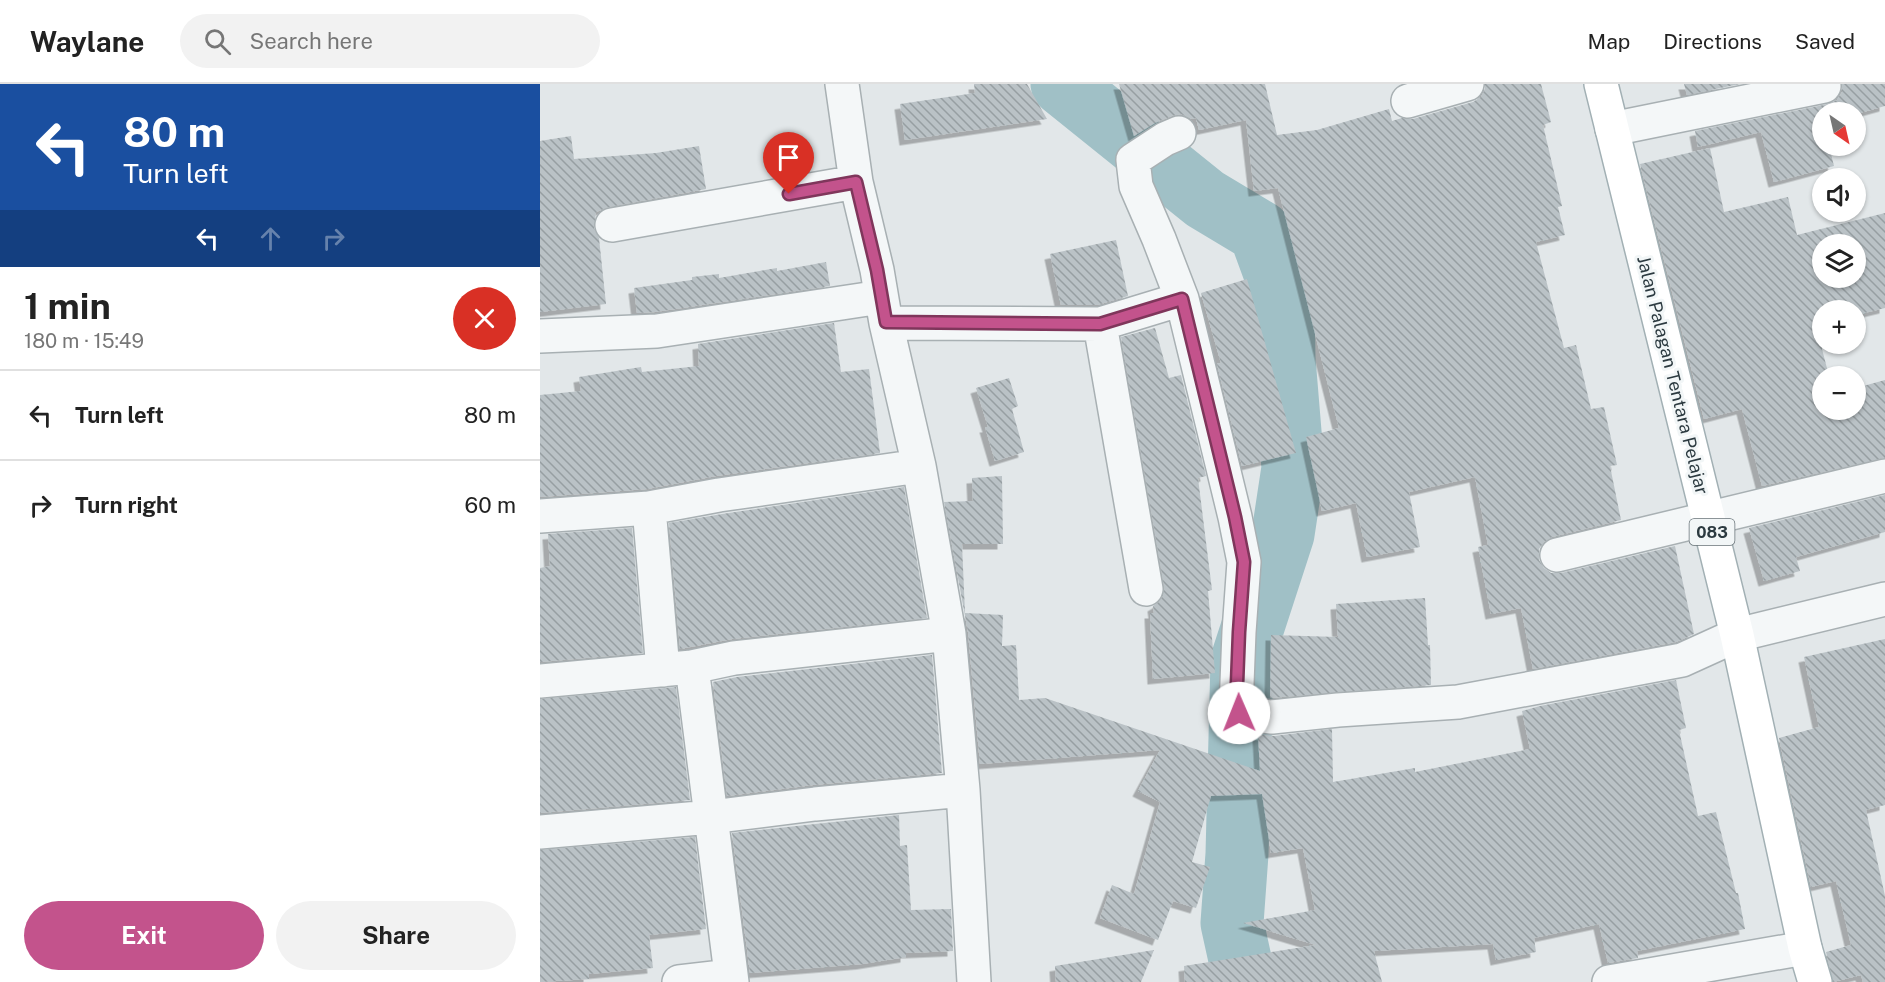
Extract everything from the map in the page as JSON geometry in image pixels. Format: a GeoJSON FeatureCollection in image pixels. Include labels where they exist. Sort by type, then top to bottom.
{"type":"FeatureCollection","features":[{"type":"Feature","properties":{"kind":"main road","name":"Jalan Palagan Tentara Pelajar"},"geometry":{"type":"LineString","coordinates":[[1601,84],[1737,635],[1805,948],[1815,982]]}},
{"type":"Feature","properties":{"kind":"street"},"geometry":{"type":"LineString","coordinates":[[842,84],[856,182],[919,466],[950,634],[963,790],[974,982]]}},
{"type":"Feature","properties":{"kind":"street"},"geometry":{"type":"LineString","coordinates":[[1408,101],[1467,84]]}},
{"type":"Feature","properties":{"kind":"street"},"geometry":{"type":"LineString","coordinates":[[1612,129],[1824,86]]}},
{"type":"Feature","properties":{"kind":"street"},"geometry":{"type":"LineString","coordinates":[[1172,136],[1133,160],[1133,173],[1136,186],[1182,299],[1244,562],[1236,709],[1239,713],[1272,717],[1458,702],[1682,660],[1737,635],[1885,600]]}},
{"type":"Feature","properties":{"kind":"street"},"geometry":{"type":"LineString","coordinates":[[612,225],[856,182]]}},
{"type":"Feature","properties":{"kind":"street"},"geometry":{"type":"LineString","coordinates":[[540,336],[657,331],[884,310],[1100,324],[1182,299]]}},
{"type":"Feature","properties":{"kind":"street"},"geometry":{"type":"LineString","coordinates":[[1100,324],[1146,589]]}},
{"type":"Feature","properties":{"kind":"street"},"geometry":{"type":"LineString","coordinates":[[540,516],[649,508],[719,495],[919,466]]}},
{"type":"Feature","properties":{"kind":"street"},"geometry":{"type":"LineString","coordinates":[[1557,555],[1885,476]]}},
{"type":"Feature","properties":{"kind":"street"},"geometry":{"type":"LineString","coordinates":[[649,508],[678,668],[711,817],[731,979],[680,982]]}},
{"type":"Feature","properties":{"kind":"street"},"geometry":{"type":"LineString","coordinates":[[540,681],[678,668],[734,658],[950,634]]}},
{"type":"Feature","properties":{"kind":"street"},"geometry":{"type":"LineString","coordinates":[[540,832],[711,817],[814,804],[963,790]]}},
{"type":"Feature","properties":{"kind":"street"},"geometry":{"type":"LineString","coordinates":[[1609,982],[1805,948]]}},
{"type":"Feature","properties":{"kind":"building"},"geometry":{"type":"Polygon","coordinates":[[[974,84],[1027,84],[1047,119],[905,140],[900,104],[975,93],[974,84]]]}},
{"type":"Feature","properties":{"kind":"building"},"geometry":{"type":"Polygon","coordinates":[[[1119,84],[1265,84],[1277,135],[1317,130],[1389,109],[1392,121],[1402,118],[1413,119],[1473,102],[1481,97],[1485,84],[1541,84],[1551,122],[1543,125],[1562,206],[1558,207],[1565,235],[1536,242],[1564,348],[1576,345],[1591,409],[1604,407],[1617,465],[1610,466],[1621,520],[1552,537],[1539,549],[1539,560],[1551,573],[1561,573],[1675,546],[1694,634],[1676,642],[1533,669],[1521,608],[1491,614],[1478,547],[1488,545],[1475,477],[1409,492],[1420,547],[1367,557],[1356,503],[1322,511],[1306,437],[1339,428],[1278,188],[1254,191],[1246,120],[1199,130],[1196,118],[1192,119],[1181,114],[1155,123],[1134,136],[1119,84]]]}},
{"type":"Feature","properties":{"kind":"building"},"geometry":{"type":"Polygon","coordinates":[[[1684,84],[1740,84],[1687,95],[1684,84]]]}},
{"type":"Feature","properties":{"kind":"building"},"geometry":{"type":"Polygon","coordinates":[[[1842,84],[1885,84],[1885,106],[1866,111],[1866,102],[1832,102],[1837,100],[1842,92],[1842,84]]]}},
{"type":"Feature","properties":{"kind":"building"},"geometry":{"type":"Polygon","coordinates":[[[1812,107],[1812,156],[1832,156],[1834,166],[1812,168],[1812,172],[1774,182],[1761,132],[1698,147],[1695,131],[1812,107]]]}},
{"type":"Feature","properties":{"kind":"building"},"geometry":{"type":"Polygon","coordinates":[[[571,136],[574,159],[656,153],[699,146],[706,189],[609,207],[596,212],[594,228],[599,238],[606,304],[540,312],[540,141],[571,136]]]}},
{"type":"Feature","properties":{"kind":"building"},"geometry":{"type":"Polygon","coordinates":[[[1710,148],[1724,212],[1788,197],[1797,235],[1849,222],[1866,222],[1866,218],[1885,213],[1885,308],[1866,313],[1866,300],[1812,300],[1812,354],[1823,354],[1826,366],[1812,366],[1812,420],[1866,420],[1866,385],[1885,380],[1885,458],[1762,486],[1742,409],[1704,419],[1640,164],[1710,148]]]}},
{"type":"Feature","properties":{"kind":"building"},"geometry":{"type":"Polygon","coordinates":[[[1116,240],[1128,296],[1097,305],[1061,305],[1050,254],[1116,240]]]}},
{"type":"Feature","properties":{"kind":"building"},"geometry":{"type":"Polygon","coordinates":[[[826,262],[830,286],[637,313],[634,288],[692,280],[692,277],[719,274],[719,278],[826,262]]]}},
{"type":"Feature","properties":{"kind":"building"},"geometry":{"type":"Polygon","coordinates":[[[1247,279],[1296,453],[1242,466],[1217,364],[1221,363],[1201,293],[1247,279]]]}},
{"type":"Feature","properties":{"kind":"building"},"geometry":{"type":"Polygon","coordinates":[[[834,323],[841,372],[869,369],[880,453],[716,476],[647,489],[540,497],[540,395],[581,391],[579,377],[641,367],[642,372],[699,366],[698,344],[834,323]]]}},
{"type":"Feature","properties":{"kind":"building"},"geometry":{"type":"Polygon","coordinates":[[[1155,328],[1169,378],[1181,375],[1206,476],[1198,478],[1212,590],[1208,591],[1215,673],[1153,679],[1150,613],[1154,613],[1153,606],[1163,596],[1164,586],[1121,337],[1155,328]]]}},
{"type":"Feature","properties":{"kind":"building"},"geometry":{"type":"Polygon","coordinates":[[[1009,378],[1018,406],[1012,409],[1024,452],[995,461],[976,388],[1009,378]]]}},
{"type":"Feature","properties":{"kind":"building"},"geometry":{"type":"Polygon","coordinates":[[[1002,476],[1003,544],[962,544],[965,613],[1003,615],[1002,646],[1016,645],[1019,700],[1045,698],[1260,771],[1258,734],[1274,736],[1332,729],[1333,782],[1415,768],[1415,772],[1530,749],[1522,711],[1676,680],[1686,728],[1679,730],[1698,816],[1716,812],[1736,893],[1738,893],[1745,929],[1637,951],[1638,958],[1608,963],[1599,924],[1534,938],[1536,952],[1496,960],[1493,944],[1374,951],[1382,982],[1185,982],[1184,966],[1316,945],[1243,923],[1315,910],[1303,848],[1271,853],[1262,794],[1211,796],[1192,862],[1210,867],[1196,908],[1173,901],[1158,940],[1100,918],[1112,885],[1134,894],[1160,802],[1138,791],[1160,750],[980,764],[968,632],[944,502],[973,501],[972,478],[1002,476]]]}},
{"type":"Feature","properties":{"kind":"building"},"geometry":{"type":"Polygon","coordinates":[[[904,487],[927,618],[732,639],[680,649],[669,523],[904,487]]]}},
{"type":"Feature","properties":{"kind":"building"},"geometry":{"type":"Polygon","coordinates":[[[1885,495],[1885,532],[1796,557],[1800,571],[1764,581],[1749,528],[1885,495]]]}},
{"type":"Feature","properties":{"kind":"building"},"geometry":{"type":"Polygon","coordinates":[[[632,528],[643,653],[540,662],[540,568],[550,566],[548,534],[632,528]]]}},
{"type":"Feature","properties":{"kind":"building"},"geometry":{"type":"Polygon","coordinates":[[[1425,598],[1431,685],[1270,698],[1271,635],[1338,637],[1336,604],[1425,598]]]}},
{"type":"Feature","properties":{"kind":"building"},"geometry":{"type":"Polygon","coordinates":[[[1885,639],[1885,805],[1866,810],[1885,896],[1885,982],[1863,982],[1861,975],[1833,982],[1826,952],[1851,945],[1836,881],[1811,887],[1779,738],[1819,727],[1804,657],[1885,639]]]}},
{"type":"Feature","properties":{"kind":"building"},"geometry":{"type":"Polygon","coordinates":[[[932,655],[942,773],[727,796],[713,682],[737,677],[932,655]]]}},
{"type":"Feature","properties":{"kind":"building"},"geometry":{"type":"Polygon","coordinates":[[[676,687],[690,800],[540,813],[540,699],[676,687]]]}},
{"type":"Feature","properties":{"kind":"building"},"geometry":{"type":"Polygon","coordinates":[[[899,815],[900,846],[907,845],[911,910],[951,909],[953,951],[906,953],[906,957],[862,964],[750,973],[732,833],[899,815]]]}},
{"type":"Feature","properties":{"kind":"building"},"geometry":{"type":"Polygon","coordinates":[[[695,837],[706,929],[649,935],[653,968],[589,974],[589,979],[540,982],[540,850],[695,837]]]}},
{"type":"Feature","properties":{"kind":"building"},"geometry":{"type":"Polygon","coordinates":[[[1154,950],[1141,982],[1056,982],[1055,966],[1154,950]]]}},
{"type":"Feature","properties":{"kind":"waterway"},"geometry":{"type":"LineString","coordinates":[[1062,84],[1205,199],[1260,232],[1283,295],[1284,359],[1293,468],[1283,534],[1242,660],[1237,854],[1232,923],[1245,982]]}},
{"type":"Feature","properties":{"kind":"route"},"geometry":{"type":"LineString","coordinates":[[789,194],[856,182],[877,270],[886,322],[1100,324],[1182,299],[1244,562],[1236,709],[1239,713]]}}]}
